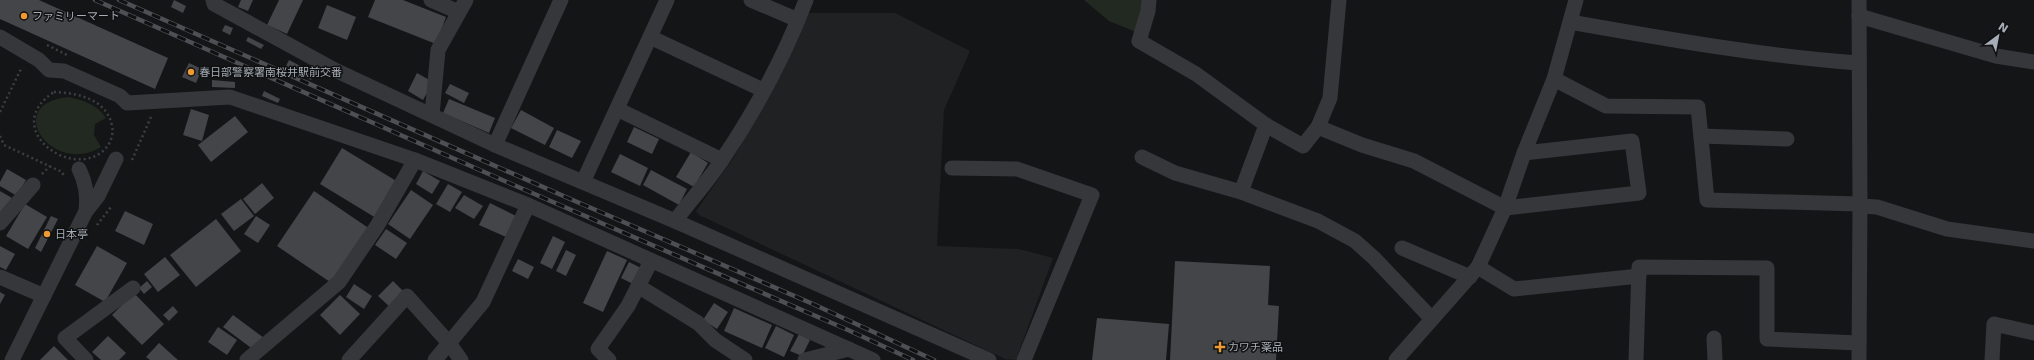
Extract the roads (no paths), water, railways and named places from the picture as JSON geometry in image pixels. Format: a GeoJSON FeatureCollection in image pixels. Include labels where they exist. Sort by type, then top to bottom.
{"type":"FeatureCollection","features":[{"type":"Feature","properties":{"kind":"street"},"geometry":{"type":"LineString","coordinates":[[212,0],[214,4],[334,70],[495,145],[675,221],[989,360]]}},
{"type":"Feature","properties":{"kind":"street"},"geometry":{"type":"LineString","coordinates":[[431,0],[462,6],[438,50],[432,115]]}},
{"type":"Feature","properties":{"kind":"street"},"geometry":{"type":"LineString","coordinates":[[495,145],[561,0]]}},
{"type":"Feature","properties":{"kind":"street"},"geometry":{"type":"LineString","coordinates":[[583,182],[667,0]]}},
{"type":"Feature","properties":{"kind":"street"},"geometry":{"type":"LineString","coordinates":[[751,0],[798,20]]}},
{"type":"Feature","properties":{"kind":"street"},"geometry":{"type":"LineString","coordinates":[[675,221],[722,160],[763,90],[798,20],[806,0]]}},
{"type":"Feature","properties":{"kind":"street"},"geometry":{"type":"LineString","coordinates":[[1149,0],[1148,11],[1139,41],[1196,74],[1266,125],[1303,146],[1318,127],[1330,98],[1339,0]]}},
{"type":"Feature","properties":{"kind":"street"},"geometry":{"type":"LineString","coordinates":[[1396,360],[1474,272],[1505,208],[1524,153],[1554,79],[1576,0]]}},
{"type":"Feature","properties":{"kind":"street"},"geometry":{"type":"LineString","coordinates":[[1859,0],[1859,360]]}},
{"type":"Feature","properties":{"kind":"street"},"geometry":{"type":"LineString","coordinates":[[1859,16],[1996,56],[2034,62]]}},
{"type":"Feature","properties":{"kind":"street"},"geometry":{"type":"LineString","coordinates":[[1570,22],[1700,44],[1808,60],[1859,63]]}},
{"type":"Feature","properties":{"kind":"street"},"geometry":{"type":"LineString","coordinates":[[0,36],[13,50],[39,60],[49,70],[64,71],[120,96],[127,103],[230,97],[415,160],[528,206],[873,360]]}},
{"type":"Feature","properties":{"kind":"street"},"geometry":{"type":"LineString","coordinates":[[650,37],[763,90]]}},
{"type":"Feature","properties":{"kind":"street"},"geometry":{"type":"LineString","coordinates":[[1554,79],[1606,106],[1698,107],[1707,200],[1860,205],[1877,207],[1947,229],[2034,241]]}},
{"type":"Feature","properties":{"kind":"street"},"geometry":{"type":"LineString","coordinates":[[617,109],[722,160]]}},
{"type":"Feature","properties":{"kind":"street"},"geometry":{"type":"LineString","coordinates":[[1241,192],[1266,125]]}},
{"type":"Feature","properties":{"kind":"street"},"geometry":{"type":"LineString","coordinates":[[1318,127],[1362,145],[1414,161],[1505,208],[1639,193],[1632,142],[1524,153]]}},
{"type":"Feature","properties":{"kind":"street"},"geometry":{"type":"LineString","coordinates":[[1701,136],[1787,138]]}},
{"type":"Feature","properties":{"kind":"street"},"geometry":{"type":"LineString","coordinates":[[1142,156],[1175,172],[1241,192],[1318,221],[1355,241],[1374,258],[1432,319]]}},
{"type":"Feature","properties":{"kind":"street"},"geometry":{"type":"LineString","coordinates":[[12,360],[86,211],[98,196],[116,159]]}},
{"type":"Feature","properties":{"kind":"street"},"geometry":{"type":"LineString","coordinates":[[247,360],[339,282],[377,226],[415,160]]}},
{"type":"Feature","properties":{"kind":"street"},"geometry":{"type":"LineString","coordinates":[[79,168],[86,188],[86,211]]}},
{"type":"Feature","properties":{"kind":"street"},"geometry":{"type":"LineString","coordinates":[[952,168],[1017,169],[1092,195],[1024,360]]}},
{"type":"Feature","properties":{"kind":"street"},"geometry":{"type":"LineString","coordinates":[[0,223],[33,185]]}},
{"type":"Feature","properties":{"kind":"street"},"geometry":{"type":"LineString","coordinates":[[435,360],[483,302],[528,206]]}},
{"type":"Feature","properties":{"kind":"street"},"geometry":{"type":"LineString","coordinates":[[1402,248],[1474,272],[1514,289],[1639,276]]}},
{"type":"Feature","properties":{"kind":"street"},"geometry":{"type":"LineString","coordinates":[[609,360],[598,349],[628,306],[651,261]]}},
{"type":"Feature","properties":{"kind":"street"},"geometry":{"type":"LineString","coordinates":[[1636,360],[1640,267],[1767,268],[1767,339],[1859,343]]}},
{"type":"Feature","properties":{"kind":"street"},"geometry":{"type":"LineString","coordinates":[[0,277],[44,296]]}},
{"type":"Feature","properties":{"kind":"street"},"geometry":{"type":"LineString","coordinates":[[638,286],[698,322],[715,340],[745,360]]}},
{"type":"Feature","properties":{"kind":"street"},"geometry":{"type":"LineString","coordinates":[[86,360],[65,338],[133,288]]}},
{"type":"Feature","properties":{"kind":"street"},"geometry":{"type":"LineString","coordinates":[[349,360],[407,296],[449,343],[461,360]]}},
{"type":"Feature","properties":{"kind":"street"},"geometry":{"type":"LineString","coordinates":[[1992,360],[1994,324],[2034,333]]}},
{"type":"Feature","properties":{"kind":"street"},"geometry":{"type":"LineString","coordinates":[[1714,338],[1715,360]]}},
{"type":"Feature","properties":{"kind":"street"},"geometry":{"type":"LineString","coordinates":[[805,360],[849,349]]}},
{"type":"Feature","properties":{"kind":"railway"},"geometry":{"type":"LineString","coordinates":[[95,0],[516,186],[848,330],[913,360]]}},
{"type":"Feature","properties":{"kind":"railway"},"geometry":{"type":"LineString","coordinates":[[119,0],[568,198],[813,304],[934,360]]}},
{"type":"Feature","properties":{"kind":"place","name":"ファミリーマート"},"geometry":{"type":"Point","coordinates":[24,16]}},
{"type":"Feature","properties":{"kind":"place","name":"春日部警察署南桜井駅前交番"},"geometry":{"type":"Point","coordinates":[191,72]}},
{"type":"Feature","properties":{"kind":"place","name":"日本亭"},"geometry":{"type":"Point","coordinates":[47,234]}},
{"type":"Feature","properties":{"kind":"place","name":"カワチ薬品"},"geometry":{"type":"Point","coordinates":[1220,347]}}]}
